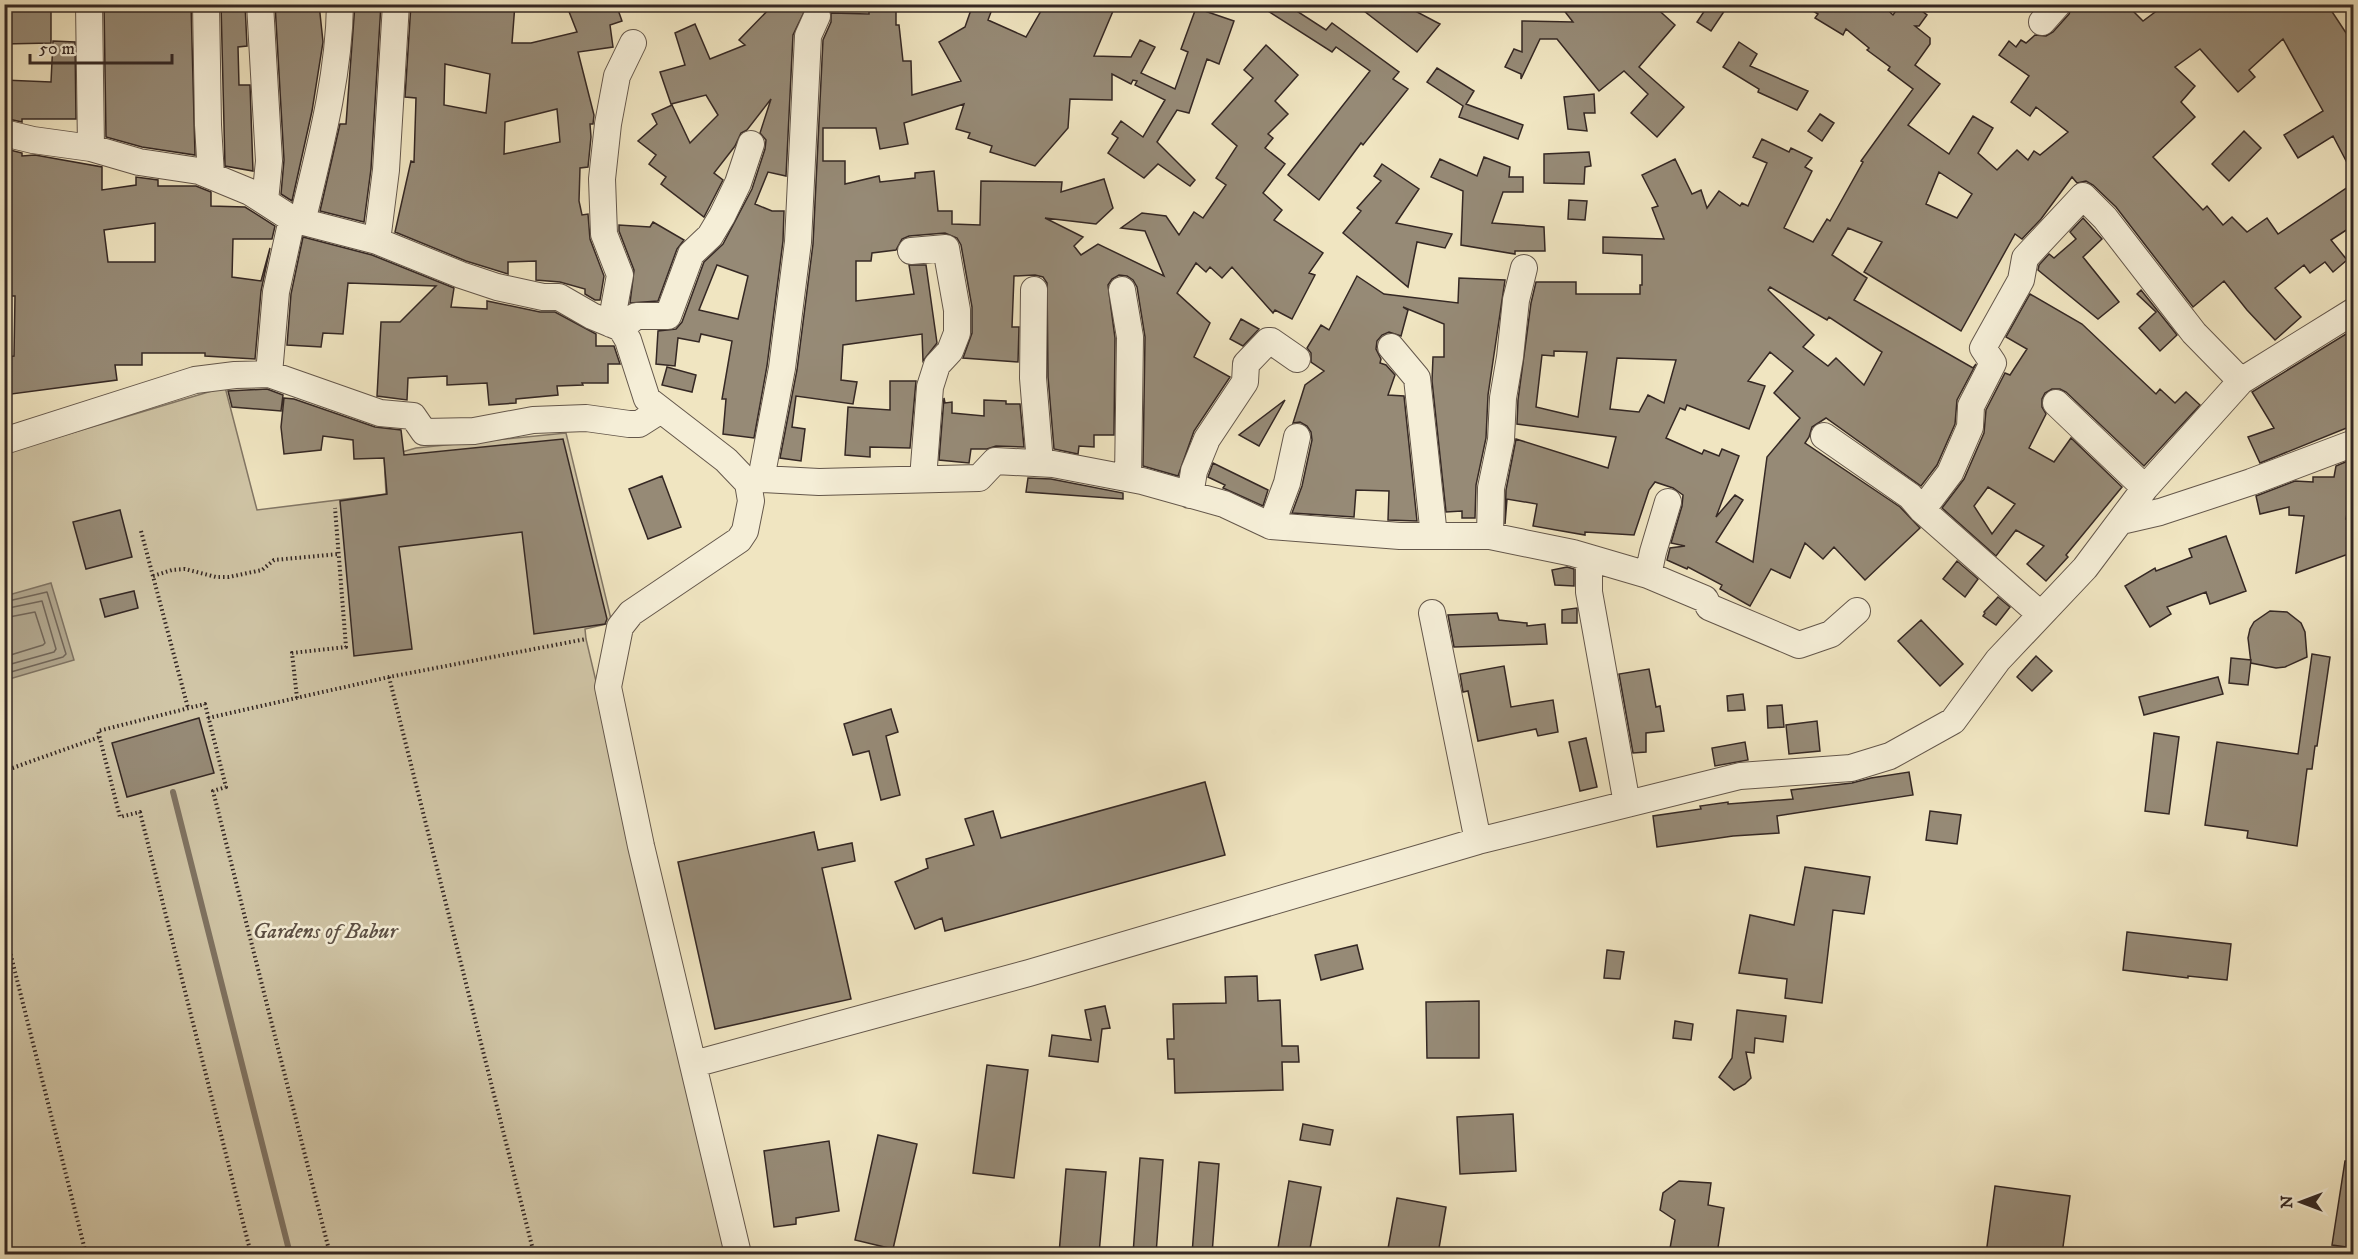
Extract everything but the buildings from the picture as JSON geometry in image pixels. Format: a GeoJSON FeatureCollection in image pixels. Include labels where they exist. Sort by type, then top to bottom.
{"type":"FeatureCollection","features":[{"type":"Feature","properties":{"kind":"street"},"geometry":{"type":"LineString","coordinates":[[89,4],[91,148]]}},
{"type":"Feature","properties":{"kind":"street"},"geometry":{"type":"LineString","coordinates":[[206,4],[211,175]]}},
{"type":"Feature","properties":{"kind":"street"},"geometry":{"type":"LineString","coordinates":[[260,4],[269,161],[265,201]]}},
{"type":"Feature","properties":{"kind":"street"},"geometry":{"type":"LineString","coordinates":[[269,374],[276,292],[332,88],[339,39],[340,4]]}},
{"type":"Feature","properties":{"kind":"street"},"geometry":{"type":"LineString","coordinates":[[377,241],[386,170],[396,4]]}},
{"type":"Feature","properties":{"kind":"street"},"geometry":{"type":"LineString","coordinates":[[738,1254],[641,846],[608,687],[620,627],[631,613],[739,540],[745,531],[754,481],[782,368],[798,242],[808,36],[817,16]]}},
{"type":"Feature","properties":{"kind":"street"},"geometry":{"type":"LineString","coordinates":[[616,326],[620,275],[604,234],[602,179],[608,124],[617,76],[633,43]]}},
{"type":"Feature","properties":{"kind":"street"},"geometry":{"type":"LineString","coordinates":[[4,133],[33,140],[91,148],[139,162],[184,167],[211,175],[265,201],[297,220],[377,241],[498,287],[543,297],[559,297],[592,316],[616,326],[628,340],[647,399],[754,481],[819,482],[979,478],[995,461],[1040,463],[1128,478],[1224,504],[1271,526],[1400,536],[1490,536],[1589,558],[1648,575],[1704,599],[1709,607],[1799,645],[1830,634],[1857,611]]}},
{"type":"Feature","properties":{"kind":"street"},"geometry":{"type":"LineString","coordinates":[[616,326],[636,316],[668,316],[691,254],[710,236],[722,216],[738,183],[751,144]]}},
{"type":"Feature","properties":{"kind":"street"},"geometry":{"type":"LineString","coordinates":[[1923,510],[1950,473],[1970,427],[1971,406],[1993,363],[1983,348],[2021,280],[2025,258],[2083,196],[2105,218],[2194,333],[2241,381]]}},
{"type":"Feature","properties":{"kind":"street"},"geometry":{"type":"LineString","coordinates":[[911,251],[946,248],[957,310],[957,333],[950,351],[937,366],[930,387],[923,479]]}},
{"type":"Feature","properties":{"kind":"street"},"geometry":{"type":"LineString","coordinates":[[1490,536],[1491,488],[1501,440],[1503,398],[1516,300],[1524,268]]}},
{"type":"Feature","properties":{"kind":"street"},"geometry":{"type":"LineString","coordinates":[[1034,290],[1033,378],[1040,463]]}},
{"type":"Feature","properties":{"kind":"street"},"geometry":{"type":"LineString","coordinates":[[1122,290],[1130,337],[1128,478]]}},
{"type":"Feature","properties":{"kind":"street"},"geometry":{"type":"LineString","coordinates":[[694,1064],[1029,973],[1478,841],[1740,776],[1851,768],[1890,756],[1953,721],[1998,660],[2085,568],[2145,488],[2241,381],[2354,311]]}},
{"type":"Feature","properties":{"kind":"street"},"geometry":{"type":"LineString","coordinates":[[1190,495],[1194,471],[1208,439],[1245,382],[1246,364],[1268,341],[1297,360]]}},
{"type":"Feature","properties":{"kind":"street"},"geometry":{"type":"LineString","coordinates":[[1391,347],[1417,378],[1434,536]]}},
{"type":"Feature","properties":{"kind":"street"},"geometry":{"type":"LineString","coordinates":[[4,441],[195,380],[235,375],[269,374],[380,413],[413,416],[424,432],[474,431],[533,420],[586,418],[639,424],[661,410]]}},
{"type":"Feature","properties":{"kind":"street"},"geometry":{"type":"LineString","coordinates":[[2056,403],[2145,488]]}},
{"type":"Feature","properties":{"kind":"street"},"geometry":{"type":"LineString","coordinates":[[1824,436],[1910,496],[2040,614]]}},
{"type":"Feature","properties":{"kind":"street"},"geometry":{"type":"LineString","coordinates":[[1271,526],[1287,483],[1297,437]]}},
{"type":"Feature","properties":{"kind":"street"},"geometry":{"type":"LineString","coordinates":[[2121,521],[2160,512],[2251,482],[2354,442]]}},
{"type":"Feature","properties":{"kind":"street"},"geometry":{"type":"LineString","coordinates":[[1648,575],[1668,502]]}},
{"type":"Feature","properties":{"kind":"street"},"geometry":{"type":"LineString","coordinates":[[1589,558],[1589,592],[1627,804]]}},
{"type":"Feature","properties":{"kind":"street"},"geometry":{"type":"LineString","coordinates":[[1432,613],[1478,841]]}},
{"type":"Feature","properties":{"kind":"path"},"geometry":{"type":"LineString","coordinates":[[297,698],[292,653],[346,647],[335,508]]}},
{"type":"Feature","properties":{"kind":"path"},"geometry":{"type":"LineString","coordinates":[[141,531],[189,708]]}},
{"type":"Feature","properties":{"kind":"path"},"geometry":{"type":"LineString","coordinates":[[153,576],[172,570],[185,569],[216,577],[229,577],[262,570],[274,560],[339,554]]}},
{"type":"Feature","properties":{"kind":"path"},"geometry":{"type":"LineString","coordinates":[[208,718],[389,677],[586,639]]}},
{"type":"Feature","properties":{"kind":"path"},"geometry":{"type":"LineString","coordinates":[[389,677],[534,1254]]}},
{"type":"Feature","properties":{"kind":"path"},"geometry":{"type":"LineString","coordinates":[[251,1254],[140,812],[120,817],[98,731],[205,704],[226,788],[213,791],[330,1254]]}},
{"type":"Feature","properties":{"kind":"path"},"geometry":{"type":"LineString","coordinates":[[4,771],[100,737]]}},
{"type":"Feature","properties":{"kind":"path"},"geometry":{"type":"LineString","coordinates":[[4,928],[86,1254]]}},
{"type":"Feature","properties":{"kind":"green space","name":"Gardens of Babur"},"geometry":{"type":"Polygon","coordinates":[[[225,387],[257,510],[386,494],[384,457],[416,448],[566,433],[611,619],[611,623],[585,629],[586,639],[731,1254],[5,1254],[5,453],[225,387]]]}},
{"type":"Feature","properties":{"kind":"water"},"geometry":{"type":"Polygon","coordinates":[[[51,583],[74,660],[6,680],[5,596],[51,583]]]}},
{"type":"Feature","properties":{"kind":"waterway"},"geometry":{"type":"LineString","coordinates":[[173,792],[290,1254]]}}]}
